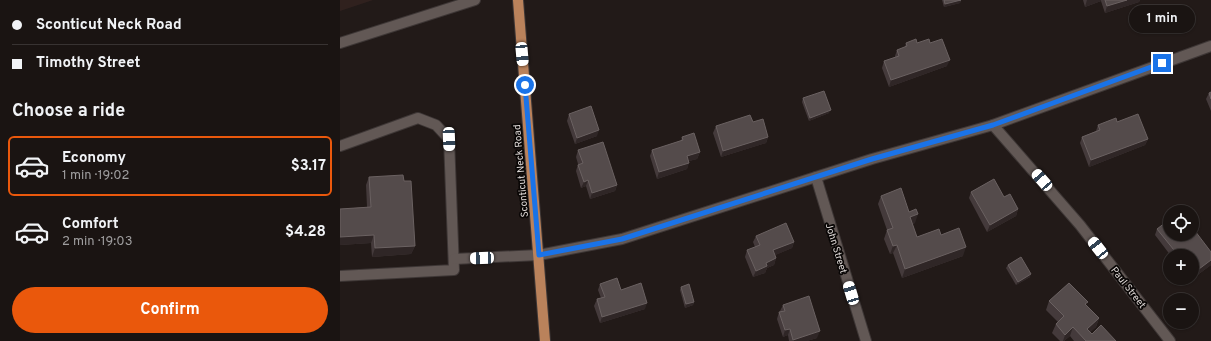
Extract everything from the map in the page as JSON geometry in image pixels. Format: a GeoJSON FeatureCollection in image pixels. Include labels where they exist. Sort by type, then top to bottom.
{"type":"FeatureCollection","features":[{"type":"Feature","properties":{"kind":"main road","name":"Sconticut Neck Road"},"geometry":{"type":"LineString","coordinates":[[518,0],[545,341]]}},
{"type":"Feature","properties":{"kind":"street"},"geometry":{"type":"LineString","coordinates":[[340,43],[476,0]]}},
{"type":"Feature","properties":{"kind":"street"},"geometry":{"type":"LineString","coordinates":[[454,259],[539,255],[622,239],[872,159],[993,125],[1211,46]]}},
{"type":"Feature","properties":{"kind":"street"},"geometry":{"type":"LineString","coordinates":[[340,146],[418,118],[436,126],[449,139],[454,259],[454,270],[340,276]]}},
{"type":"Feature","properties":{"kind":"street","name":"Paul Street"},"geometry":{"type":"LineString","coordinates":[[993,125],[1080,225],[1170,341]]}},
{"type":"Feature","properties":{"kind":"street","name":"John Street"},"geometry":{"type":"LineString","coordinates":[[816,177],[866,341]]}},
{"type":"Feature","properties":{"kind":"shaded area"},"geometry":{"type":"Polygon","coordinates":[[[340,0],[373,0],[340,11],[340,0]]]}},
{"type":"Feature","properties":{"kind":"building"},"geometry":{"type":"Polygon","coordinates":[[[944,0],[961,0],[945,4],[944,0]]]}},
{"type":"Feature","properties":{"kind":"building"},"geometry":{"type":"Polygon","coordinates":[[[1105,0],[1127,0],[1107,6],[1105,0]]]}},
{"type":"Feature","properties":{"kind":"building"},"geometry":{"type":"Polygon","coordinates":[[[916,39],[917,43],[929,39],[930,43],[942,39],[950,60],[891,80],[884,61],[899,56],[897,50],[907,46],[906,43],[916,39]]]}},
{"type":"Feature","properties":{"kind":"building"},"geometry":{"type":"Polygon","coordinates":[[[824,91],[831,110],[810,118],[803,98],[824,91]]]}},
{"type":"Feature","properties":{"kind":"building"},"geometry":{"type":"Polygon","coordinates":[[[591,106],[599,130],[577,138],[569,114],[591,106]]]}},
{"type":"Feature","properties":{"kind":"building"},"geometry":{"type":"Polygon","coordinates":[[[1138,114],[1148,139],[1091,160],[1082,137],[1100,130],[1098,125],[1116,118],[1117,122],[1138,114]]]}},
{"type":"Feature","properties":{"kind":"building"},"geometry":{"type":"Polygon","coordinates":[[[750,115],[753,122],[763,119],[768,137],[723,151],[716,126],[750,115]]]}},
{"type":"Feature","properties":{"kind":"building"},"geometry":{"type":"Polygon","coordinates":[[[694,133],[700,152],[687,156],[689,163],[659,172],[652,150],[683,140],[682,137],[694,133]]]}},
{"type":"Feature","properties":{"kind":"building"},"geometry":{"type":"Polygon","coordinates":[[[603,142],[617,185],[592,193],[588,180],[584,182],[578,165],[583,163],[578,150],[603,142]]]}},
{"type":"Feature","properties":{"kind":"building"},"geometry":{"type":"Polygon","coordinates":[[[403,175],[404,181],[411,181],[415,246],[375,248],[374,235],[340,237],[340,209],[371,207],[369,177],[403,175]]]}},
{"type":"Feature","properties":{"kind":"building"},"geometry":{"type":"Polygon","coordinates":[[[994,179],[1004,197],[1010,194],[1018,209],[990,225],[971,192],[994,179]]]}},
{"type":"Feature","properties":{"kind":"building"},"geometry":{"type":"Polygon","coordinates":[[[901,188],[909,212],[916,209],[918,214],[910,217],[917,237],[939,229],[941,235],[959,228],[966,247],[905,269],[897,245],[893,246],[887,230],[893,228],[881,196],[901,188]]]}},
{"type":"Feature","properties":{"kind":"building"},"geometry":{"type":"Polygon","coordinates":[[[786,223],[794,242],[773,250],[776,258],[766,263],[767,266],[756,271],[747,250],[760,245],[756,236],[786,223]]]}},
{"type":"Feature","properties":{"kind":"building"},"geometry":{"type":"Polygon","coordinates":[[[1163,224],[1163,236],[1157,229],[1163,224]]]}},
{"type":"Feature","properties":{"kind":"building"},"geometry":{"type":"Polygon","coordinates":[[[1199,236],[1211,252],[1211,260],[1199,269],[1199,249],[1173,249],[1167,241],[1199,241],[1199,236]]]}},
{"type":"Feature","properties":{"kind":"building"},"geometry":{"type":"Polygon","coordinates":[[[1021,257],[1031,274],[1018,282],[1008,265],[1021,257]]]}},
{"type":"Feature","properties":{"kind":"building"},"geometry":{"type":"Polygon","coordinates":[[[617,278],[621,290],[641,283],[647,303],[602,317],[597,299],[605,297],[600,284],[617,278]]]}},
{"type":"Feature","properties":{"kind":"building"},"geometry":{"type":"Polygon","coordinates":[[[1069,283],[1088,302],[1085,304],[1099,318],[1087,329],[1092,334],[1101,325],[1116,341],[1086,341],[1073,327],[1065,335],[1056,324],[1064,316],[1049,301],[1069,283]]]}},
{"type":"Feature","properties":{"kind":"building"},"geometry":{"type":"Polygon","coordinates":[[[689,284],[694,302],[686,304],[681,287],[689,284]]]}},
{"type":"Feature","properties":{"kind":"building"},"geometry":{"type":"Polygon","coordinates":[[[809,296],[820,331],[793,340],[790,329],[785,330],[779,312],[785,311],[783,305],[809,296]]]}},
{"type":"Feature","properties":{"kind":"route"},"geometry":{"type":"LineString","coordinates":[[525,85],[539,255],[622,239],[872,159],[993,125],[1162,63]]}}]}
